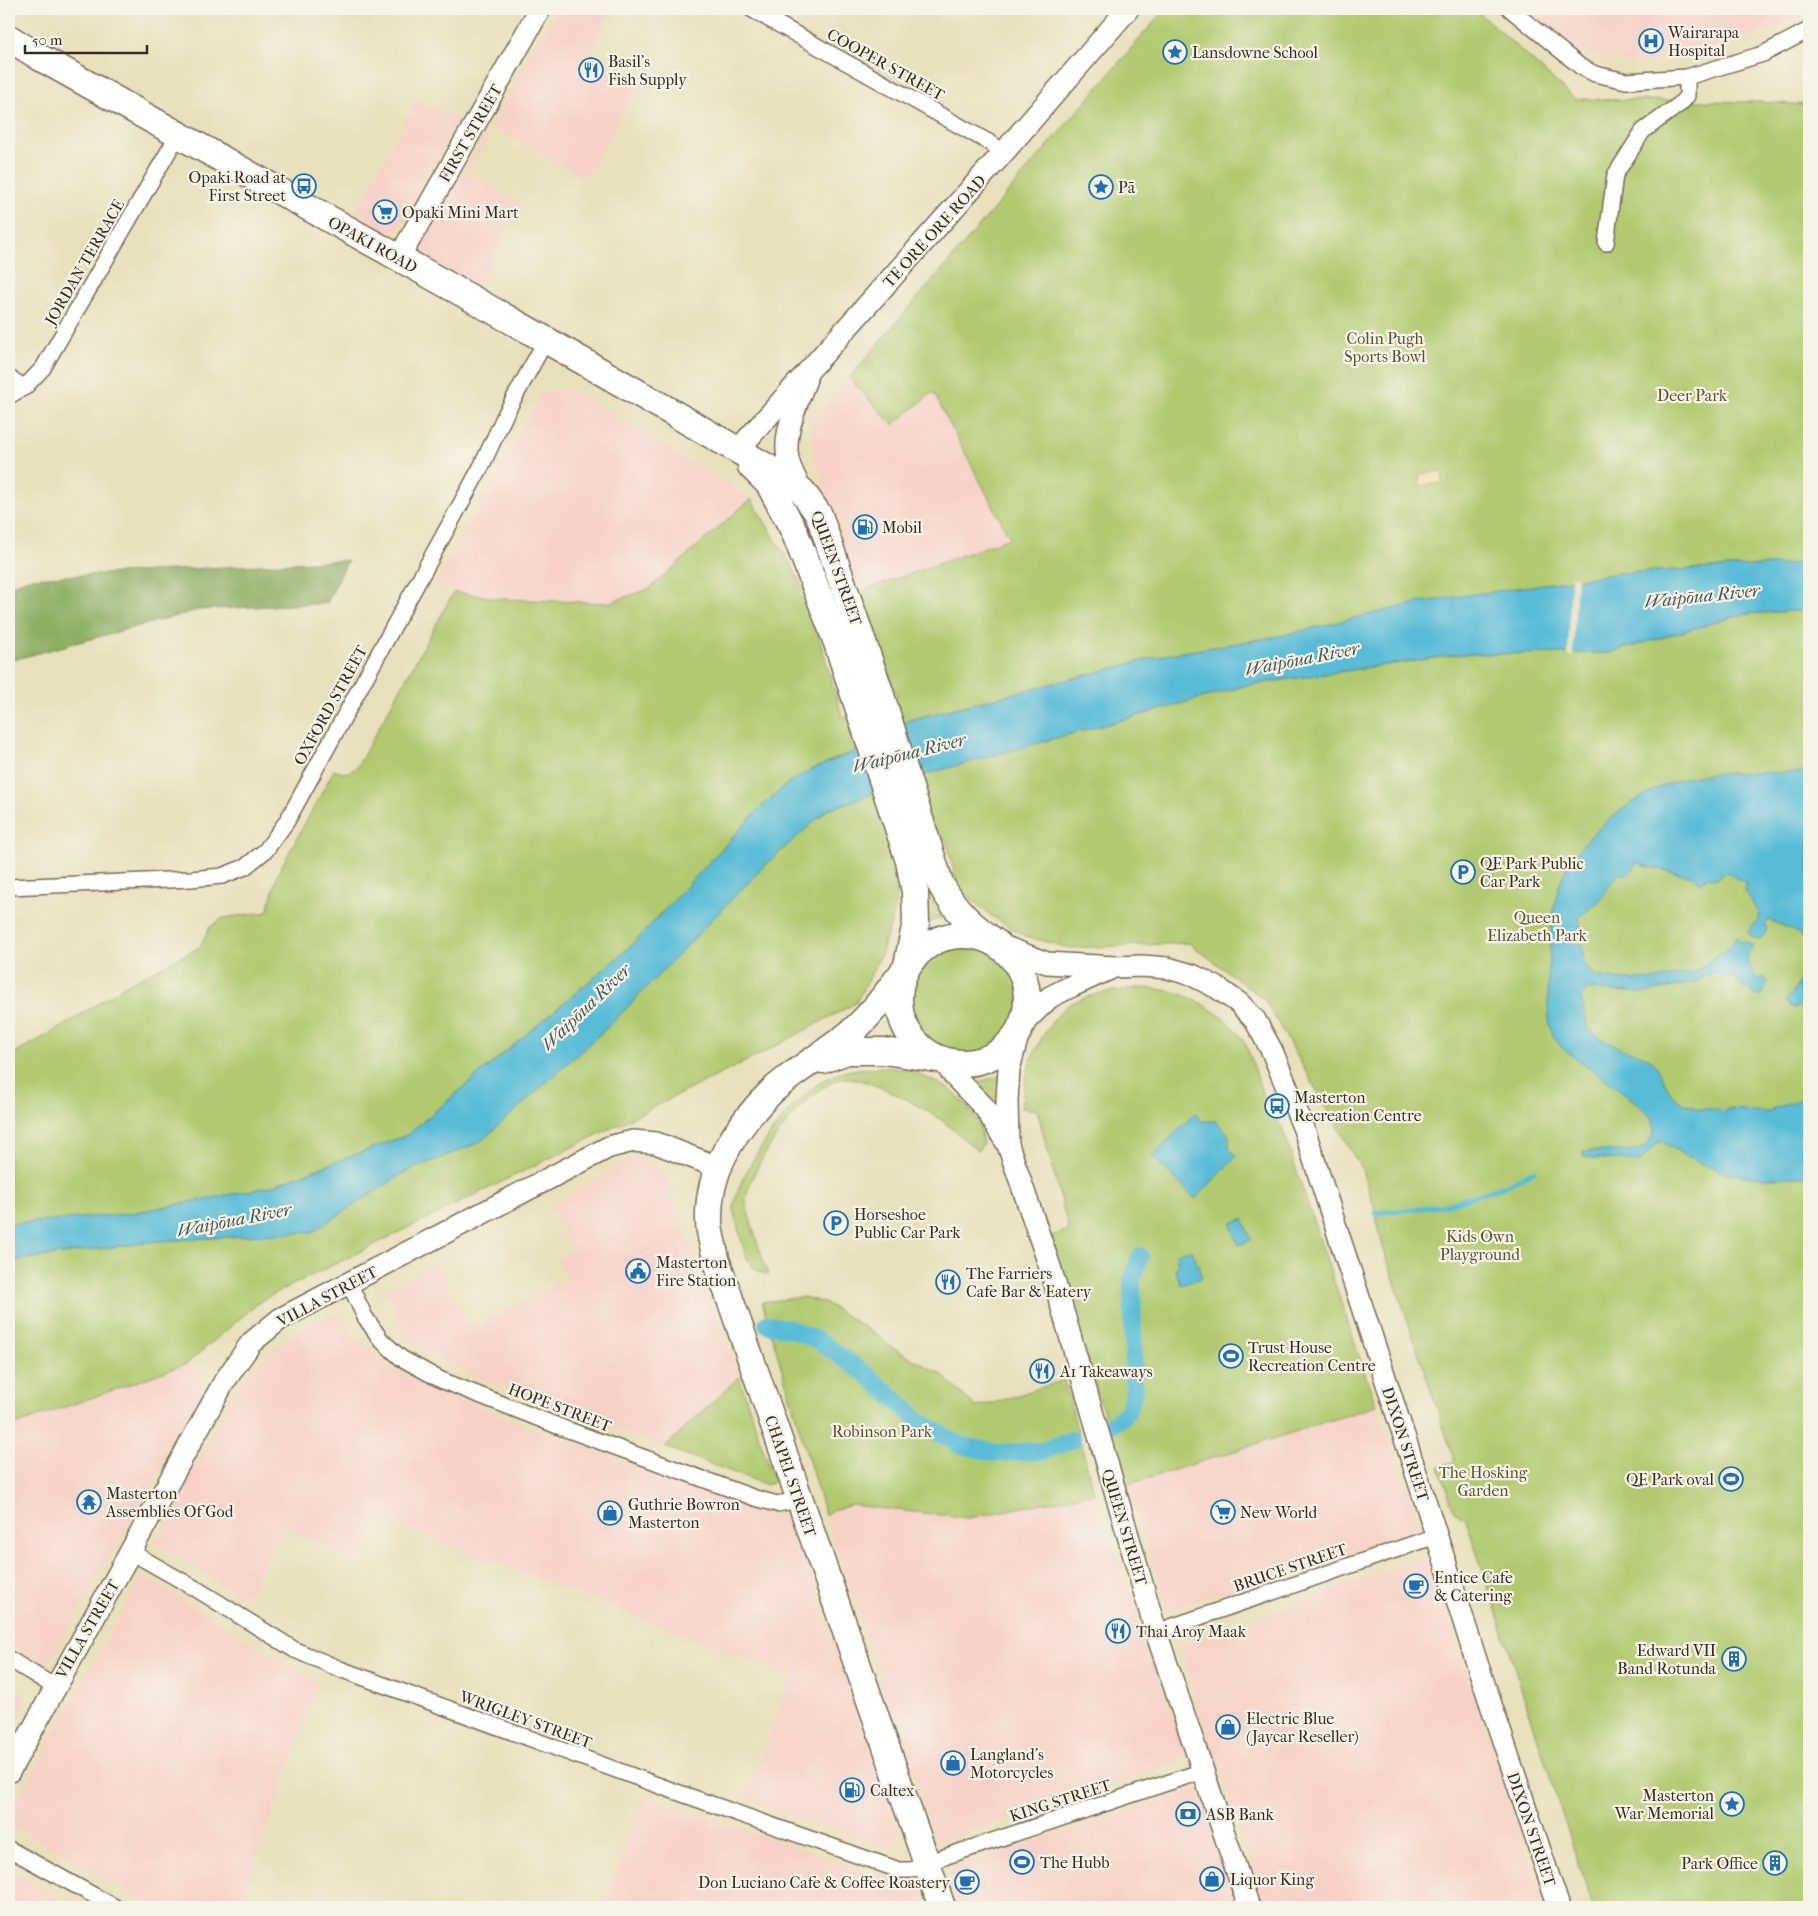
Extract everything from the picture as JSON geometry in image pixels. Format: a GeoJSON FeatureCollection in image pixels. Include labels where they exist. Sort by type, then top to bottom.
{"type":"FeatureCollection","features":[{"type":"Feature","properties":{"kind":"highway","name":"OPAKI ROAD"},"geometry":{"type":"LineString","coordinates":[[9,38],[41,58],[546,340],[737,451]]}},
{"type":"Feature","properties":{"kind":"highway","name":"QUEEN STREET"},"geometry":{"type":"LineString","coordinates":[[737,451],[780,475],[802,491],[819,515],[879,689],[919,858],[915,892],[916,922],[907,966]]}},
{"type":"Feature","properties":{"kind":"highway","name":"QUEEN STREET"},"geometry":{"type":"LineString","coordinates":[[737,451],[769,484],[794,531],[836,640],[854,699],[919,858],[940,883],[950,900],[974,927],[999,945]]}},
{"type":"Feature","properties":{"kind":"highway"},"geometry":{"type":"LineString","coordinates":[[959,934],[972,935],[999,945],[1013,957],[1022,973],[1027,990],[1027,1007],[1021,1026],[1010,1043],[995,1054],[978,1061],[960,1063],[941,1060],[917,1044],[908,1034],[902,1021],[898,994],[907,966],[921,949],[939,938],[959,934]]}},
{"type":"Feature","properties":{"kind":"highway","name":"CHAPEL STREET"},"geometry":{"type":"LineString","coordinates":[[907,966],[886,994],[850,1033],[773,1091],[750,1115],[730,1142],[718,1168],[712,1189],[709,1222],[716,1259],[942,1907]]}},
{"type":"Feature","properties":{"kind":"highway","name":"CHAPEL STREET"},"geometry":{"type":"LineString","coordinates":[[804,1066],[846,1051],[884,1052],[941,1060]]}},
{"type":"Feature","properties":{"kind":"street","name":"FIRST STREET"},"geometry":{"type":"LineString","coordinates":[[399,258],[540,9]]}},
{"type":"Feature","properties":{"kind":"street","name":"COOPER STREET"},"geometry":{"type":"LineString","coordinates":[[751,9],[992,144],[1003,153]]}},
{"type":"Feature","properties":{"kind":"street","name":"TE ORE ORE ROAD"},"geometry":{"type":"LineString","coordinates":[[737,451],[1003,153],[1128,9]]}},
{"type":"Feature","properties":{"kind":"street"},"geometry":{"type":"LineString","coordinates":[[1510,9],[1581,67],[1595,74],[1626,80],[1686,77],[1763,54],[1809,30]]}},
{"type":"Feature","properties":{"kind":"street"},"geometry":{"type":"LineString","coordinates":[[1606,243],[1615,175],[1643,132],[1680,104],[1687,96],[1686,77]]}},
{"type":"Feature","properties":{"kind":"street","name":"JORDAN TERRACE"},"geometry":{"type":"LineString","coordinates":[[9,396],[25,387],[43,368],[178,134]]}},
{"type":"Feature","properties":{"kind":"street","name":"OXFORD STREET"},"geometry":{"type":"LineString","coordinates":[[9,887],[222,876],[245,867],[266,850],[287,821],[482,465],[506,413],[546,340]]}},
{"type":"Feature","properties":{"kind":"street"},"geometry":{"type":"LineString","coordinates":[[802,491],[790,468],[787,448],[790,424],[809,369]]}},
{"type":"Feature","properties":{"kind":"street"},"geometry":{"type":"LineString","coordinates":[[9,378],[25,387]]}},
{"type":"Feature","properties":{"kind":"street","name":"DIXON STREET"},"geometry":{"type":"LineString","coordinates":[[999,945],[1048,963],[1168,968],[1192,975],[1216,987],[1239,1003],[1255,1020],[1272,1051],[1304,1129],[1475,1657],[1559,1907]]}},
{"type":"Feature","properties":{"kind":"street","name":"DIXON STREET"},"geometry":{"type":"LineString","coordinates":[[1021,1026],[1050,997],[1115,967]]}},
{"type":"Feature","properties":{"kind":"street","name":"QUEEN STREET"},"geometry":{"type":"LineString","coordinates":[[1008,1145],[1007,1100],[1010,1068],[1021,1026]]}},
{"type":"Feature","properties":{"kind":"street","name":"QUEEN STREET"},"geometry":{"type":"LineString","coordinates":[[941,1060],[985,1108],[1008,1145],[1051,1270],[1156,1632],[1249,1907]]}},
{"type":"Feature","properties":{"kind":"street","name":"VILLA STREET"},"geometry":{"type":"LineString","coordinates":[[9,1772],[224,1382],[251,1343],[280,1319],[609,1147],[633,1141],[656,1143],[718,1168]]}},
{"type":"Feature","properties":{"kind":"street","name":"HOPE STREET"},"geometry":{"type":"LineString","coordinates":[[349,1283],[365,1317],[381,1340],[401,1358],[441,1380],[563,1428],[755,1498],[777,1504],[799,1500]]}},
{"type":"Feature","properties":{"kind":"street","name":"BRUCE STREET"},"geometry":{"type":"LineString","coordinates":[[1156,1632],[1436,1536]]}},
{"type":"Feature","properties":{"kind":"street","name":"WRIGLEY STREET"},"geometry":{"type":"LineString","coordinates":[[131,1552],[198,1590],[295,1650],[340,1669],[670,1790],[899,1870],[911,1870],[927,1862]]}},
{"type":"Feature","properties":{"kind":"street"},"geometry":{"type":"LineString","coordinates":[[9,1659],[55,1686]]}},
{"type":"Feature","properties":{"kind":"street","name":"KING STREET"},"geometry":{"type":"LineString","coordinates":[[927,1862],[1204,1771]]}},
{"type":"Feature","properties":{"kind":"street"},"geometry":{"type":"LineString","coordinates":[[9,1849],[115,1907]]}},
{"type":"Feature","properties":{"kind":"shaded area"},"geometry":{"type":"Polygon","coordinates":[[[556,9],[612,9],[591,52],[638,85],[587,178],[493,128],[469,172],[519,204],[477,288],[427,258],[423,245],[556,9]]]}},
{"type":"Feature","properties":{"kind":"shaded area","name":"Wairarapa Hospital"},"geometry":{"type":"Polygon","coordinates":[[[1527,9],[1809,9],[1809,12],[1765,32],[1686,57],[1629,63],[1573,49],[1527,9]]]}},
{"type":"Feature","properties":{"kind":"shaded area"},"geometry":{"type":"Polygon","coordinates":[[[416,100],[458,120],[398,232],[384,233],[354,216],[416,100]]]}},
{"type":"Feature","properties":{"kind":"shaded area"},"geometry":{"type":"Polygon","coordinates":[[[849,378],[893,425],[933,392],[1010,538],[859,592],[813,456],[811,422],[849,378]]]}},
{"type":"Feature","properties":{"kind":"shaded area"},"geometry":{"type":"Polygon","coordinates":[[[570,388],[751,499],[649,589],[608,603],[502,599],[433,587],[541,393],[570,388]]]}},
{"type":"Feature","properties":{"kind":"shaded area"},"geometry":{"type":"Polygon","coordinates":[[[635,1156],[663,1172],[739,1377],[665,1447],[477,1378],[406,1339],[386,1290],[436,1263],[469,1329],[566,1280],[557,1260],[573,1252],[550,1206],[635,1156]]]}},
{"type":"Feature","properties":{"kind":"shaded area"},"geometry":{"type":"Polygon","coordinates":[[[337,1315],[348,1325],[358,1340],[396,1371],[432,1389],[771,1517],[791,1518],[898,1826],[898,1845],[891,1849],[745,1800],[792,1676],[380,1518],[358,1562],[284,1526],[246,1599],[155,1542],[225,1409],[251,1367],[299,1330],[327,1316],[337,1315]]]}},
{"type":"Feature","properties":{"kind":"shaded area"},"geometry":{"type":"Polygon","coordinates":[[[186,1365],[199,1374],[201,1399],[47,1665],[9,1643],[9,1427],[186,1365]]]}},
{"type":"Feature","properties":{"kind":"shaded area"},"geometry":{"type":"Polygon","coordinates":[[[1376,1406],[1421,1529],[1168,1610],[1127,1485],[1376,1406]]]}},
{"type":"Feature","properties":{"kind":"shaded area"},"geometry":{"type":"Polygon","coordinates":[[[1094,1493],[1185,1752],[1178,1762],[944,1841],[934,1837],[825,1515],[832,1510],[853,1505],[968,1518],[1094,1493]]]}},
{"type":"Feature","properties":{"kind":"shaded area"},"geometry":{"type":"Polygon","coordinates":[[[1420,1558],[1430,1562],[1544,1907],[1265,1907],[1183,1660],[1182,1651],[1184,1645],[1420,1558]]]}},
{"type":"Feature","properties":{"kind":"shaded area"},"geometry":{"type":"Polygon","coordinates":[[[142,1576],[318,1683],[239,1907],[157,1907],[9,1825],[9,1815],[142,1576]]]}},
{"type":"Feature","properties":{"kind":"shaded area"},"geometry":{"type":"Polygon","coordinates":[[[9,1686],[22,1693],[25,1704],[9,1733],[9,1686]]]}},
{"type":"Feature","properties":{"kind":"shaded area"},"geometry":{"type":"Polygon","coordinates":[[[1198,1787],[1240,1907],[958,1907],[948,1875],[950,1869],[1198,1787]]]}},
{"type":"Feature","properties":{"kind":"shaded area"},"geometry":{"type":"Polygon","coordinates":[[[643,1796],[907,1884],[917,1889],[923,1896],[927,1907],[603,1907],[643,1796]]]}},
{"type":"Feature","properties":{"kind":"shaded area"},"geometry":{"type":"Polygon","coordinates":[[[9,1869],[58,1897],[52,1907],[9,1907],[9,1869]]]}},
{"type":"Feature","properties":{"kind":"green space"},"geometry":{"type":"Polygon","coordinates":[[[1165,9],[1475,9],[1575,99],[1760,102],[1809,105],[1809,563],[1619,573],[1280,636],[1165,655],[909,720],[901,783],[930,773],[1248,685],[1461,654],[1608,653],[1744,614],[1809,610],[1809,1907],[1593,1907],[1465,1517],[1460,1518],[1454,1511],[1439,1467],[1455,1462],[1383,1247],[1374,1207],[1362,1170],[1265,1000],[1189,943],[1069,948],[1025,936],[990,915],[958,888],[946,838],[922,846],[952,914],[928,923],[916,849],[893,857],[897,903],[881,955],[856,1003],[753,1058],[262,1300],[186,1364],[9,1427],[9,1261],[158,1241],[312,1232],[405,1172],[480,1142],[611,1024],[764,866],[827,810],[895,786],[879,738],[788,783],[759,809],[629,948],[407,1135],[269,1187],[126,1214],[9,1224],[9,1060],[12,1055],[63,1026],[128,984],[200,947],[210,927],[223,918],[267,912],[278,873],[334,770],[346,773],[357,767],[454,592],[502,599],[608,603],[649,589],[751,499],[805,591],[841,717],[897,697],[859,592],[1010,538],[933,392],[893,425],[849,378],[1165,9]]]}},
{"type":"Feature","properties":{"kind":"green space"},"geometry":{"type":"Polygon","coordinates":[[[348,560],[327,603],[198,610],[9,661],[9,586],[31,578],[348,560]]]}},
{"type":"Feature","properties":{"kind":"green space"},"geometry":{"type":"Polygon","coordinates":[[[964,943],[975,944],[985,948],[1003,960],[1015,978],[1019,988],[1019,1010],[1015,1020],[1003,1038],[985,1050],[975,1054],[964,1055],[953,1054],[943,1050],[925,1038],[913,1020],[909,1010],[908,999],[909,988],[913,978],[925,960],[943,948],[953,944],[964,943]]]}},
{"type":"Feature","properties":{"kind":"green space"},"geometry":{"type":"Polygon","coordinates":[[[1136,988],[1177,993],[1206,1006],[1234,1028],[1246,1045],[1266,1103],[1282,1128],[1376,1406],[1127,1485],[1048,1237],[1069,1230],[1037,1110],[1021,1108],[1029,1066],[1046,1031],[1059,1013],[1072,1003],[1087,997],[1136,988]]]}},
{"type":"Feature","properties":{"kind":"green space"},"geometry":{"type":"Polygon","coordinates":[[[883,1067],[910,1070],[948,1088],[966,1105],[979,1123],[983,1144],[978,1151],[934,1115],[878,1086],[846,1078],[831,1083],[815,1094],[784,1127],[758,1166],[750,1184],[746,1205],[768,1275],[757,1271],[745,1254],[735,1218],[734,1205],[738,1190],[757,1153],[785,1116],[814,1087],[828,1078],[841,1073],[883,1067]]]}},
{"type":"Feature","properties":{"kind":"green space"},"geometry":{"type":"Polygon","coordinates":[[[1000,1076],[1001,1096],[991,1099],[975,1083],[1000,1076]]]}},
{"type":"Feature","properties":{"kind":"green space","name":"Robinson Park"},"geometry":{"type":"Polygon","coordinates":[[[804,1297],[827,1304],[879,1336],[889,1346],[942,1375],[976,1407],[1064,1380],[1094,1493],[968,1518],[853,1505],[832,1510],[825,1515],[762,1302],[804,1297]]]}},
{"type":"Feature","properties":{"kind":"green space"},"geometry":{"type":"Polygon","coordinates":[[[739,1377],[774,1482],[767,1485],[665,1447],[739,1377]]]}},
{"type":"Feature","properties":{"kind":"sand"},"geometry":{"type":"Polygon","coordinates":[[[1442,471],[1443,483],[1420,486],[1419,474],[1442,471]]]}},
{"type":"Feature","properties":{"kind":"water","name":"Waipōua River"},"geometry":{"type":"Polygon","coordinates":[[[1809,563],[1809,610],[1744,614],[1608,653],[1461,654],[1248,685],[930,773],[827,810],[764,866],[611,1024],[480,1142],[405,1172],[312,1232],[158,1241],[9,1261],[9,1224],[126,1214],[269,1187],[407,1135],[629,948],[759,809],[788,783],[810,770],[854,752],[909,720],[1165,655],[1280,636],[1421,602],[1619,573],[1809,563]]]}},
{"type":"Feature","properties":{"kind":"water"},"geometry":{"type":"Polygon","coordinates":[[[1809,772],[1809,940],[1769,920],[1765,925],[1767,928],[1765,934],[1760,939],[1752,937],[1748,932],[1753,924],[1758,921],[1760,914],[1745,892],[1746,882],[1739,880],[1729,873],[1724,872],[1716,879],[1707,877],[1701,883],[1692,876],[1644,866],[1637,861],[1635,867],[1628,874],[1619,874],[1606,890],[1601,900],[1579,917],[1584,963],[1594,975],[1621,980],[1660,979],[1693,973],[1729,947],[1737,937],[1741,942],[1745,941],[1753,946],[1746,956],[1755,979],[1765,978],[1768,981],[1762,995],[1755,996],[1746,987],[1741,986],[1733,976],[1721,977],[1715,971],[1696,982],[1645,993],[1588,989],[1581,997],[1588,1030],[1611,1044],[1651,1060],[1678,1101],[1693,1106],[1696,1109],[1716,1109],[1723,1112],[1728,1109],[1770,1112],[1809,1095],[1809,1176],[1758,1178],[1733,1174],[1703,1164],[1660,1141],[1640,1162],[1583,1157],[1583,1151],[1636,1151],[1648,1144],[1654,1132],[1653,1122],[1648,1113],[1615,1086],[1567,1052],[1557,1042],[1551,1029],[1548,993],[1552,927],[1556,897],[1566,869],[1589,838],[1604,823],[1640,798],[1678,780],[1723,773],[1809,772]]]}},
{"type":"Feature","properties":{"kind":"water"},"geometry":{"type":"Polygon","coordinates":[[[1809,975],[1809,1005],[1792,1008],[1786,1002],[1787,1000],[1801,979],[1809,975]]]}},
{"type":"Feature","properties":{"kind":"water"},"geometry":{"type":"Polygon","coordinates":[[[1195,1113],[1202,1121],[1216,1121],[1229,1135],[1229,1148],[1237,1156],[1195,1199],[1152,1156],[1195,1113]]]}},
{"type":"Feature","properties":{"kind":"water"},"geometry":{"type":"Polygon","coordinates":[[[1243,1219],[1251,1240],[1238,1245],[1231,1223],[1243,1219]]]}},
{"type":"Feature","properties":{"kind":"water"},"geometry":{"type":"Polygon","coordinates":[[[1192,1250],[1202,1278],[1181,1285],[1175,1268],[1178,1267],[1176,1253],[1192,1250]]]}},
{"type":"Feature","properties":{"kind":"pier"},"geometry":{"type":"Polygon","coordinates":[[[1571,577],[1577,577],[1573,656],[1568,656],[1571,577]]]}},
{"type":"Feature","properties":{"kind":"waterway"},"geometry":{"type":"LineString","coordinates":[[1375,1213],[1442,1206],[1503,1187],[1534,1171]]}},
{"type":"Feature","properties":{"kind":"waterway"},"geometry":{"type":"LineString","coordinates":[[1112,1424],[1125,1414],[1132,1401],[1134,1389],[1132,1280],[1140,1256]]}},
{"type":"Feature","properties":{"kind":"waterway"},"geometry":{"type":"LineString","coordinates":[[767,1324],[790,1329],[819,1341],[866,1374],[922,1423],[960,1445],[997,1453],[1043,1451],[1072,1440]]}},
{"type":"Feature","properties":{"kind":"place","name":"Wairarapa Hospital"},"geometry":{"type":"Point","coordinates":[1651,41]}},
{"type":"Feature","properties":{"kind":"place","name":"Lansdowne School"},"geometry":{"type":"Point","coordinates":[1175,52]}},
{"type":"Feature","properties":{"kind":"place","name":"Basil's Fish Supply"},"geometry":{"type":"Point","coordinates":[591,70]}},
{"type":"Feature","properties":{"kind":"place","name":"Opaki Road at First Street"},"geometry":{"type":"Point","coordinates":[304,186]}},
{"type":"Feature","properties":{"kind":"place","name":"Pā"},"geometry":{"type":"Point","coordinates":[1101,187]}},
{"type":"Feature","properties":{"kind":"place","name":"Opaki Mini Mart"},"geometry":{"type":"Point","coordinates":[385,212]}},
{"type":"Feature","properties":{"kind":"place","name":"Mobil"},"geometry":{"type":"Point","coordinates":[865,527]}},
{"type":"Feature","properties":{"kind":"place","name":"QE Park Public Car Park"},"geometry":{"type":"Point","coordinates":[1463,872]}},
{"type":"Feature","properties":{"kind":"place","name":"Masterton Recreation Centre"},"geometry":{"type":"Point","coordinates":[1277,1106]}},
{"type":"Feature","properties":{"kind":"place","name":"Horseshoe Public Car Park"},"geometry":{"type":"Point","coordinates":[836,1223]}},
{"type":"Feature","properties":{"kind":"place","name":"Masterton Fire Station"},"geometry":{"type":"Point","coordinates":[638,1271]}},
{"type":"Feature","properties":{"kind":"place","name":"The Farriers Cafe Bar & Eatery"},"geometry":{"type":"Point","coordinates":[948,1282]}},
{"type":"Feature","properties":{"kind":"place","name":"Trust House Recreation Centre"},"geometry":{"type":"Point","coordinates":[1231,1356]}},
{"type":"Feature","properties":{"kind":"place","name":"A1 Takeaways"},"geometry":{"type":"Point","coordinates":[1042,1371]}},
{"type":"Feature","properties":{"kind":"place","name":"QE Park oval"},"geometry":{"type":"Point","coordinates":[1731,1479]}},
{"type":"Feature","properties":{"kind":"place","name":"Masterton Assemblies Of God"},"geometry":{"type":"Point","coordinates":[89,1502]}},
{"type":"Feature","properties":{"kind":"place","name":"New World"},"geometry":{"type":"Point","coordinates":[1223,1512]}},
{"type":"Feature","properties":{"kind":"place","name":"Guthrie Bowron Masterton"},"geometry":{"type":"Point","coordinates":[610,1513]}},
{"type":"Feature","properties":{"kind":"place","name":"Entice Cafe & Catering"},"geometry":{"type":"Point","coordinates":[1416,1586]}},
{"type":"Feature","properties":{"kind":"place","name":"Thai Aroy Maak"},"geometry":{"type":"Point","coordinates":[1118,1631]}},
{"type":"Feature","properties":{"kind":"place","name":"Edward VII Band Rotunda"},"geometry":{"type":"Point","coordinates":[1734,1659]}},
{"type":"Feature","properties":{"kind":"place","name":"Electric Blue (Jaycar Reseller)"},"geometry":{"type":"Point","coordinates":[1228,1727]}},
{"type":"Feature","properties":{"kind":"place","name":"Langland's Motorcycles"},"geometry":{"type":"Point","coordinates":[953,1763]}},
{"type":"Feature","properties":{"kind":"place","name":"Caltex"},"geometry":{"type":"Point","coordinates":[852,1790]}},
{"type":"Feature","properties":{"kind":"place","name":"Masterton War Memorial"},"geometry":{"type":"Point","coordinates":[1732,1804]}},
{"type":"Feature","properties":{"kind":"place","name":"ASB Bank"},"geometry":{"type":"Point","coordinates":[1188,1814]}},
{"type":"Feature","properties":{"kind":"place","name":"The Hubb"},"geometry":{"type":"Point","coordinates":[1022,1862]}},
{"type":"Feature","properties":{"kind":"place","name":"Park Office"},"geometry":{"type":"Point","coordinates":[1775,1863]}},
{"type":"Feature","properties":{"kind":"place","name":"Liquor King"},"geometry":{"type":"Point","coordinates":[1212,1879]}},
{"type":"Feature","properties":{"kind":"place","name":"Don Luciano Cafe & Coffee Roastery"},"geometry":{"type":"Point","coordinates":[967,1882]}},
{"type":"Feature","properties":{"kind":"park label","name":"Colin Pugh Sports Bowl"},"geometry":{"type":"Point","coordinates":[1385,347]}},
{"type":"Feature","properties":{"kind":"park label","name":"Deer Park"},"geometry":{"type":"Point","coordinates":[1692,395]}},
{"type":"Feature","properties":{"kind":"park label","name":"Queen Elizabeth Park"},"geometry":{"type":"Point","coordinates":[1537,926]}},
{"type":"Feature","properties":{"kind":"park label","name":"Kids Own Playground"},"geometry":{"type":"Point","coordinates":[1480,1245]}},
{"type":"Feature","properties":{"kind":"park label","name":"The Hosking Garden"},"geometry":{"type":"Point","coordinates":[1483,1481]}}]}
